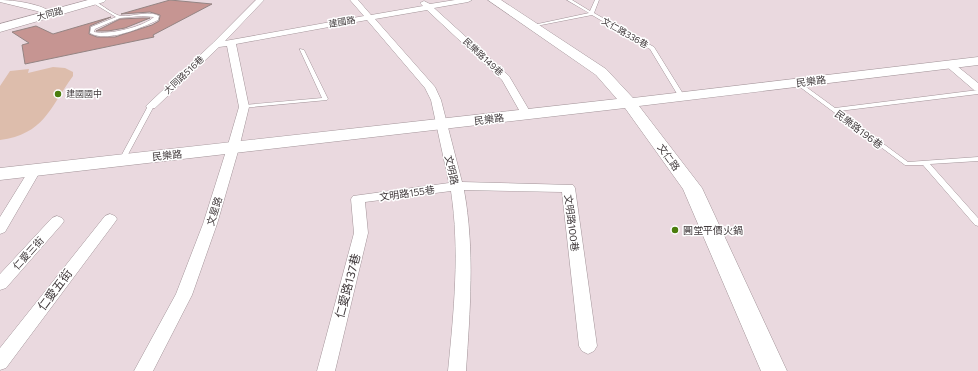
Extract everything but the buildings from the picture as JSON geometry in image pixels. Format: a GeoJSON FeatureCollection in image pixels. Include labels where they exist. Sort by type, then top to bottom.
{"type":"FeatureCollection","features":[{"type":"Feature","properties":{"kind":"main road","name":"文仁路"},"geometry":{"type":"LineString","coordinates":[[494,0],[601,72],[630,103],[692,188],[774,371]]}},
{"type":"Feature","properties":{"kind":"main road","name":"大同路"},"geometry":{"type":"LineString","coordinates":[[0,28],[97,1]]}},
{"type":"Feature","properties":{"kind":"main road","name":"民樂路"},"geometry":{"type":"LineString","coordinates":[[0,174],[442,125],[978,61]]}},
{"type":"Feature","properties":{"kind":"street"},"geometry":{"type":"LineString","coordinates":[[0,0],[44,10],[49,14]]}},
{"type":"Feature","properties":{"kind":"street","name":"大同路516巷"},"geometry":{"type":"LineString","coordinates":[[151,106],[216,45],[260,0]]}},
{"type":"Feature","properties":{"kind":"street","name":"文明路"},"geometry":{"type":"LineString","coordinates":[[354,0],[430,87],[436,100],[456,186],[462,228],[463,286],[457,371]]}},
{"type":"Feature","properties":{"kind":"street","name":"建國路"},"geometry":{"type":"LineString","coordinates":[[216,45],[368,17],[425,3],[468,0]]}},
{"type":"Feature","properties":{"kind":"street","name":"民樂路149巷"},"geometry":{"type":"LineString","coordinates":[[425,3],[506,78],[527,115]]}},
{"type":"Feature","properties":{"kind":"street","name":"文星路"},"geometry":{"type":"LineString","coordinates":[[143,371],[184,295],[210,224],[244,107],[231,42]]}},
{"type":"Feature","properties":{"kind":"street"},"geometry":{"type":"LineString","coordinates":[[949,64],[978,88]]}},
{"type":"Feature","properties":{"kind":"street"},"geometry":{"type":"LineString","coordinates":[[0,229],[35,170]]}},
{"type":"Feature","properties":{"kind":"street","name":"文明路155巷"},"geometry":{"type":"LineString","coordinates":[[358,199],[456,186]]}},
{"type":"Feature","properties":{"kind":"street","name":"文明路100巷"},"geometry":{"type":"LineString","coordinates":[[456,186],[568,188],[588,346]]}},
{"type":"Feature","properties":{"kind":"street","name":"仁愛路137巷"},"geometry":{"type":"LineString","coordinates":[[326,371],[361,233],[358,199]]}},
{"type":"Feature","properties":{"kind":"street","name":"仁愛五街"},"geometry":{"type":"LineString","coordinates":[[0,362],[110,219]]}},
{"type":"Feature","properties":{"kind":"street","name":"仁愛三街"},"geometry":{"type":"LineString","coordinates":[[0,284],[57,221]]}},
{"type":"Feature","properties":{"kind":"lane","name":"文仁路336巷"},"geometry":{"type":"LineString","coordinates":[[569,0],[652,48],[682,96]]}},
{"type":"Feature","properties":{"kind":"lane"},"geometry":{"type":"LineString","coordinates":[[533,26],[591,14],[597,0]]}},
{"type":"Feature","properties":{"kind":"lane"},"geometry":{"type":"LineString","coordinates":[[97,1],[119,16],[156,16],[156,19],[148,23],[115,33],[99,35],[92,33],[93,28],[119,16]]}},
{"type":"Feature","properties":{"kind":"lane"},"geometry":{"type":"LineString","coordinates":[[244,107],[325,99],[302,50]]}},
{"type":"Feature","properties":{"kind":"lane","name":"民樂路196巷"},"geometry":{"type":"LineString","coordinates":[[798,83],[907,164],[978,159]]}},
{"type":"Feature","properties":{"kind":"lane"},"geometry":{"type":"LineString","coordinates":[[834,110],[978,92]]}},
{"type":"Feature","properties":{"kind":"lane","name":"大同路516巷"},"geometry":{"type":"LineString","coordinates":[[122,160],[151,106]]}},
{"type":"Feature","properties":{"kind":"lane"},"geometry":{"type":"LineString","coordinates":[[925,163],[978,223]]}},
{"type":"Feature","properties":{"kind":"shaded area"},"geometry":{"type":"Polygon","coordinates":[[[53,67],[65,68],[73,72],[73,76],[51,109],[36,126],[27,132],[15,137],[0,140],[0,86],[10,71],[29,69],[28,73],[53,67]]]}},
{"type":"Feature","properties":{"kind":"place","name":"建國國中"},"geometry":{"type":"Point","coordinates":[58,94]}},
{"type":"Feature","properties":{"kind":"place","name":"圓堂平價火鍋"},"geometry":{"type":"Point","coordinates":[675,230]}}]}
